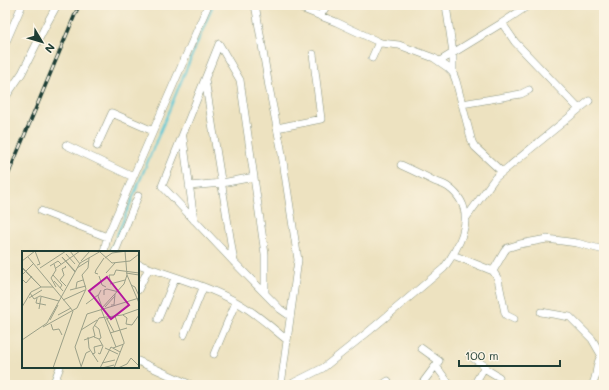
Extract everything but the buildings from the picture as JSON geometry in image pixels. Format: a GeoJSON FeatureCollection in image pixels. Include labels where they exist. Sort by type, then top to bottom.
{"type":"FeatureCollection","features":[{"type":"Feature","properties":{"kind":"street"},"geometry":{"type":"LineString","coordinates":[[5,44],[22,5]]}},
{"type":"Feature","properties":{"kind":"street"},"geometry":{"type":"LineString","coordinates":[[5,98],[22,73],[57,5]]}},
{"type":"Feature","properties":{"kind":"street"},"geometry":{"type":"LineString","coordinates":[[104,251],[107,238],[208,5]]}},
{"type":"Feature","properties":{"kind":"street"},"geometry":{"type":"LineString","coordinates":[[255,5],[281,148],[298,260],[281,385]]}},
{"type":"Feature","properties":{"kind":"street"},"geometry":{"type":"LineString","coordinates":[[293,5],[379,42],[399,45],[440,61],[453,73]]}},
{"type":"Feature","properties":{"kind":"street"},"geometry":{"type":"LineString","coordinates":[[320,16],[326,5]]}},
{"type":"Feature","properties":{"kind":"street"},"geometry":{"type":"LineString","coordinates":[[446,5],[453,53],[453,73],[472,142],[475,147],[502,172]]}},
{"type":"Feature","properties":{"kind":"street"},"geometry":{"type":"LineString","coordinates":[[440,61],[529,5]]}},
{"type":"Feature","properties":{"kind":"street"},"geometry":{"type":"LineString","coordinates":[[502,23],[515,42],[579,109]]}},
{"type":"Feature","properties":{"kind":"street"},"geometry":{"type":"LineString","coordinates":[[372,58],[379,42]]}},
{"type":"Feature","properties":{"kind":"street"},"geometry":{"type":"LineString","coordinates":[[265,292],[265,254],[240,80],[219,44],[162,186],[280,309],[290,316]]}},
{"type":"Feature","properties":{"kind":"street"},"geometry":{"type":"LineString","coordinates":[[277,128],[321,119],[313,54]]}},
{"type":"Feature","properties":{"kind":"street"},"geometry":{"type":"LineString","coordinates":[[205,79],[234,262]]}},
{"type":"Feature","properties":{"kind":"street"},"geometry":{"type":"LineString","coordinates":[[462,104],[521,94],[529,90]]}},
{"type":"Feature","properties":{"kind":"street"},"geometry":{"type":"LineString","coordinates":[[466,218],[495,178],[589,101]]}},
{"type":"Feature","properties":{"kind":"street"},"geometry":{"type":"LineString","coordinates":[[97,146],[112,113],[153,131]]}},
{"type":"Feature","properties":{"kind":"street"},"geometry":{"type":"LineString","coordinates":[[182,136],[194,220]]}},
{"type":"Feature","properties":{"kind":"street"},"geometry":{"type":"LineString","coordinates":[[66,145],[134,176]]}},
{"type":"Feature","properties":{"kind":"street"},"geometry":{"type":"LineString","coordinates":[[289,385],[323,368],[444,268],[453,255],[465,226],[466,218],[464,204],[448,187],[401,165]]}},
{"type":"Feature","properties":{"kind":"street"},"geometry":{"type":"LineString","coordinates":[[189,186],[254,177]]}},
{"type":"Feature","properties":{"kind":"street"},"geometry":{"type":"LineString","coordinates":[[115,251],[138,196]]}},
{"type":"Feature","properties":{"kind":"street"},"geometry":{"type":"LineString","coordinates":[[41,211],[107,238]]}},
{"type":"Feature","properties":{"kind":"street"},"geometry":{"type":"LineString","coordinates":[[493,270],[507,248],[547,239],[577,242],[604,250]]}},
{"type":"Feature","properties":{"kind":"street"},"geometry":{"type":"LineString","coordinates":[[453,255],[493,270],[499,284],[504,312],[506,315],[514,319]]}},
{"type":"Feature","properties":{"kind":"street"},"geometry":{"type":"LineString","coordinates":[[139,264],[219,293],[254,314],[287,340]]}},
{"type":"Feature","properties":{"kind":"street"},"geometry":{"type":"LineString","coordinates":[[139,288],[149,268]]}},
{"type":"Feature","properties":{"kind":"street"},"geometry":{"type":"LineString","coordinates":[[158,319],[175,278]]}},
{"type":"Feature","properties":{"kind":"street"},"geometry":{"type":"LineString","coordinates":[[184,335],[203,288]]}},
{"type":"Feature","properties":{"kind":"street"},"geometry":{"type":"LineString","coordinates":[[214,354],[236,302]]}},
{"type":"Feature","properties":{"kind":"street"},"geometry":{"type":"LineString","coordinates":[[541,312],[570,317],[592,339],[604,358],[600,358],[597,364],[596,379],[592,385]]}},
{"type":"Feature","properties":{"kind":"street"},"geometry":{"type":"LineString","coordinates":[[421,348],[439,361],[421,385]]}},
{"type":"Feature","properties":{"kind":"street"},"geometry":{"type":"LineString","coordinates":[[470,356],[485,366],[484,368],[499,377]]}},
{"type":"Feature","properties":{"kind":"street"},"geometry":{"type":"LineString","coordinates":[[139,361],[191,385]]}},
{"type":"Feature","properties":{"kind":"street"},"geometry":{"type":"LineString","coordinates":[[436,366],[450,385]]}},
{"type":"Feature","properties":{"kind":"street"},"geometry":{"type":"LineString","coordinates":[[53,385],[60,368]]}},
{"type":"Feature","properties":{"kind":"street"},"geometry":{"type":"LineString","coordinates":[[474,385],[484,368]]}},
{"type":"Feature","properties":{"kind":"waterway"},"geometry":{"type":"LineString","coordinates":[[110,251],[213,5]]}},
{"type":"Feature","properties":{"kind":"waterway"},"geometry":{"type":"LineString","coordinates":[[57,385],[64,368]]}},
{"type":"Feature","properties":{"kind":"railway"},"geometry":{"type":"LineString","coordinates":[[5,182],[79,5]]}}]}
